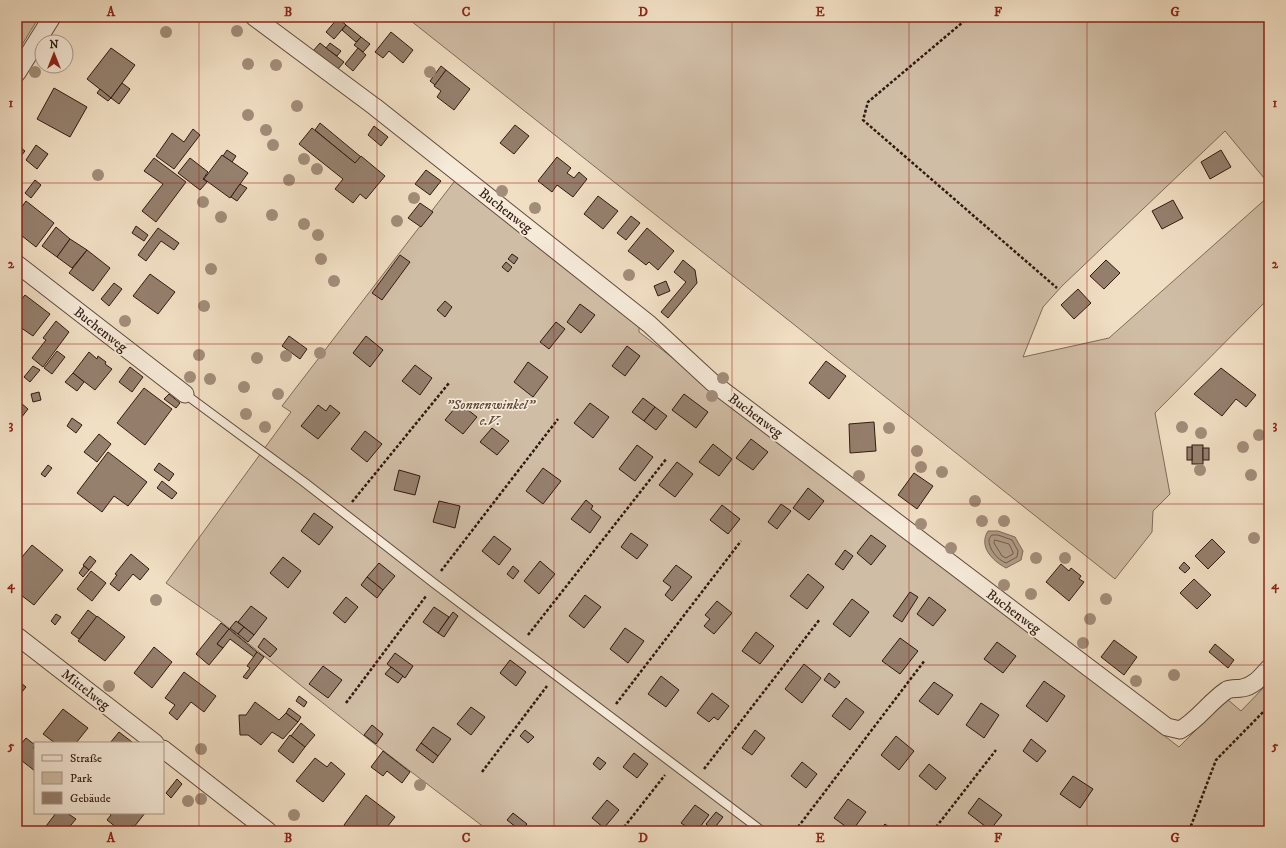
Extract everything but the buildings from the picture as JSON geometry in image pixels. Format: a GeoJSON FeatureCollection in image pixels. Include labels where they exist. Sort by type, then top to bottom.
{"type":"FeatureCollection","features":[{"type":"Feature","properties":{"kind":"street"},"geometry":{"type":"LineString","coordinates":[[17,73],[52,17]]}},
{"type":"Feature","properties":{"kind":"street","name":"Buchenweg"},"geometry":{"type":"LineString","coordinates":[[254,17],[375,107],[649,324],[713,383],[1167,727],[1180,730],[1187,726],[1214,700],[1229,689],[1242,688],[1254,684],[1269,668]]}},
{"type":"Feature","properties":{"kind":"street","name":"Buchenweg"},"geometry":{"type":"LineString","coordinates":[[17,264],[185,394]]}},
{"type":"Feature","properties":{"kind":"street","name":"Mittelweg"},"geometry":{"type":"LineString","coordinates":[[17,636],[154,742]]}},
{"type":"Feature","properties":{"kind":"street"},"geometry":{"type":"LineString","coordinates":[[164,750],[268,831]]}},
{"type":"Feature","properties":{"kind":"lane"},"geometry":{"type":"LineString","coordinates":[[185,394],[343,513],[518,648],[555,674],[607,715],[762,831]]}},
{"type":"Feature","properties":{"kind":"path"},"geometry":{"type":"LineString","coordinates":[[969,17],[868,102],[863,120],[1057,288]]}},
{"type":"Feature","properties":{"kind":"path"},"geometry":{"type":"LineString","coordinates":[[343,513],[449,383]]}},
{"type":"Feature","properties":{"kind":"path"},"geometry":{"type":"LineString","coordinates":[[346,703],[435,584],[440,572],[558,419]]}},
{"type":"Feature","properties":{"kind":"path"},"geometry":{"type":"LineString","coordinates":[[518,648],[667,458]]}},
{"type":"Feature","properties":{"kind":"path"},"geometry":{"type":"LineString","coordinates":[[607,715],[741,541]]}},
{"type":"Feature","properties":{"kind":"path"},"geometry":{"type":"LineString","coordinates":[[695,780],[820,619]]}},
{"type":"Feature","properties":{"kind":"path"},"geometry":{"type":"LineString","coordinates":[[795,831],[925,660]]}},
{"type":"Feature","properties":{"kind":"path"},"geometry":{"type":"LineString","coordinates":[[482,772],[555,674]]}},
{"type":"Feature","properties":{"kind":"path"},"geometry":{"type":"LineString","coordinates":[[1188,831],[1216,760],[1269,706]]}},
{"type":"Feature","properties":{"kind":"path"},"geometry":{"type":"LineString","coordinates":[[933,831],[996,750]]}},
{"type":"Feature","properties":{"kind":"path"},"geometry":{"type":"LineString","coordinates":[[621,831],[673,764]]}},
{"type":"Feature","properties":{"kind":"green space"},"geometry":{"type":"Polygon","coordinates":[[[17,17],[39,17],[17,53],[17,17]]]}},
{"type":"Feature","properties":{"kind":"green space"},"geometry":{"type":"Polygon","coordinates":[[[406,17],[1269,17],[1269,184],[1225,131],[1062,286],[1043,307],[1023,357],[1109,338],[1269,196],[1269,298],[1155,413],[1170,494],[1153,511],[1152,532],[1115,579],[406,17]]]}},
{"type":"Feature","properties":{"kind":"green space","name":"\"Sonnenwinkel\" e.V."},"geometry":{"type":"Polygon","coordinates":[[[457,178],[639,319],[639,332],[1179,747],[1227,699],[1241,711],[1269,682],[1269,831],[489,831],[368,739],[220,621],[166,583],[291,412],[282,406],[457,178]]]}},
{"type":"Feature","properties":{"kind":"water"},"geometry":{"type":"Polygon","coordinates":[[[988,531],[998,531],[1015,537],[1023,551],[1021,560],[1006,568],[996,562],[988,553],[986,548],[985,537],[988,531]]]}}]}
